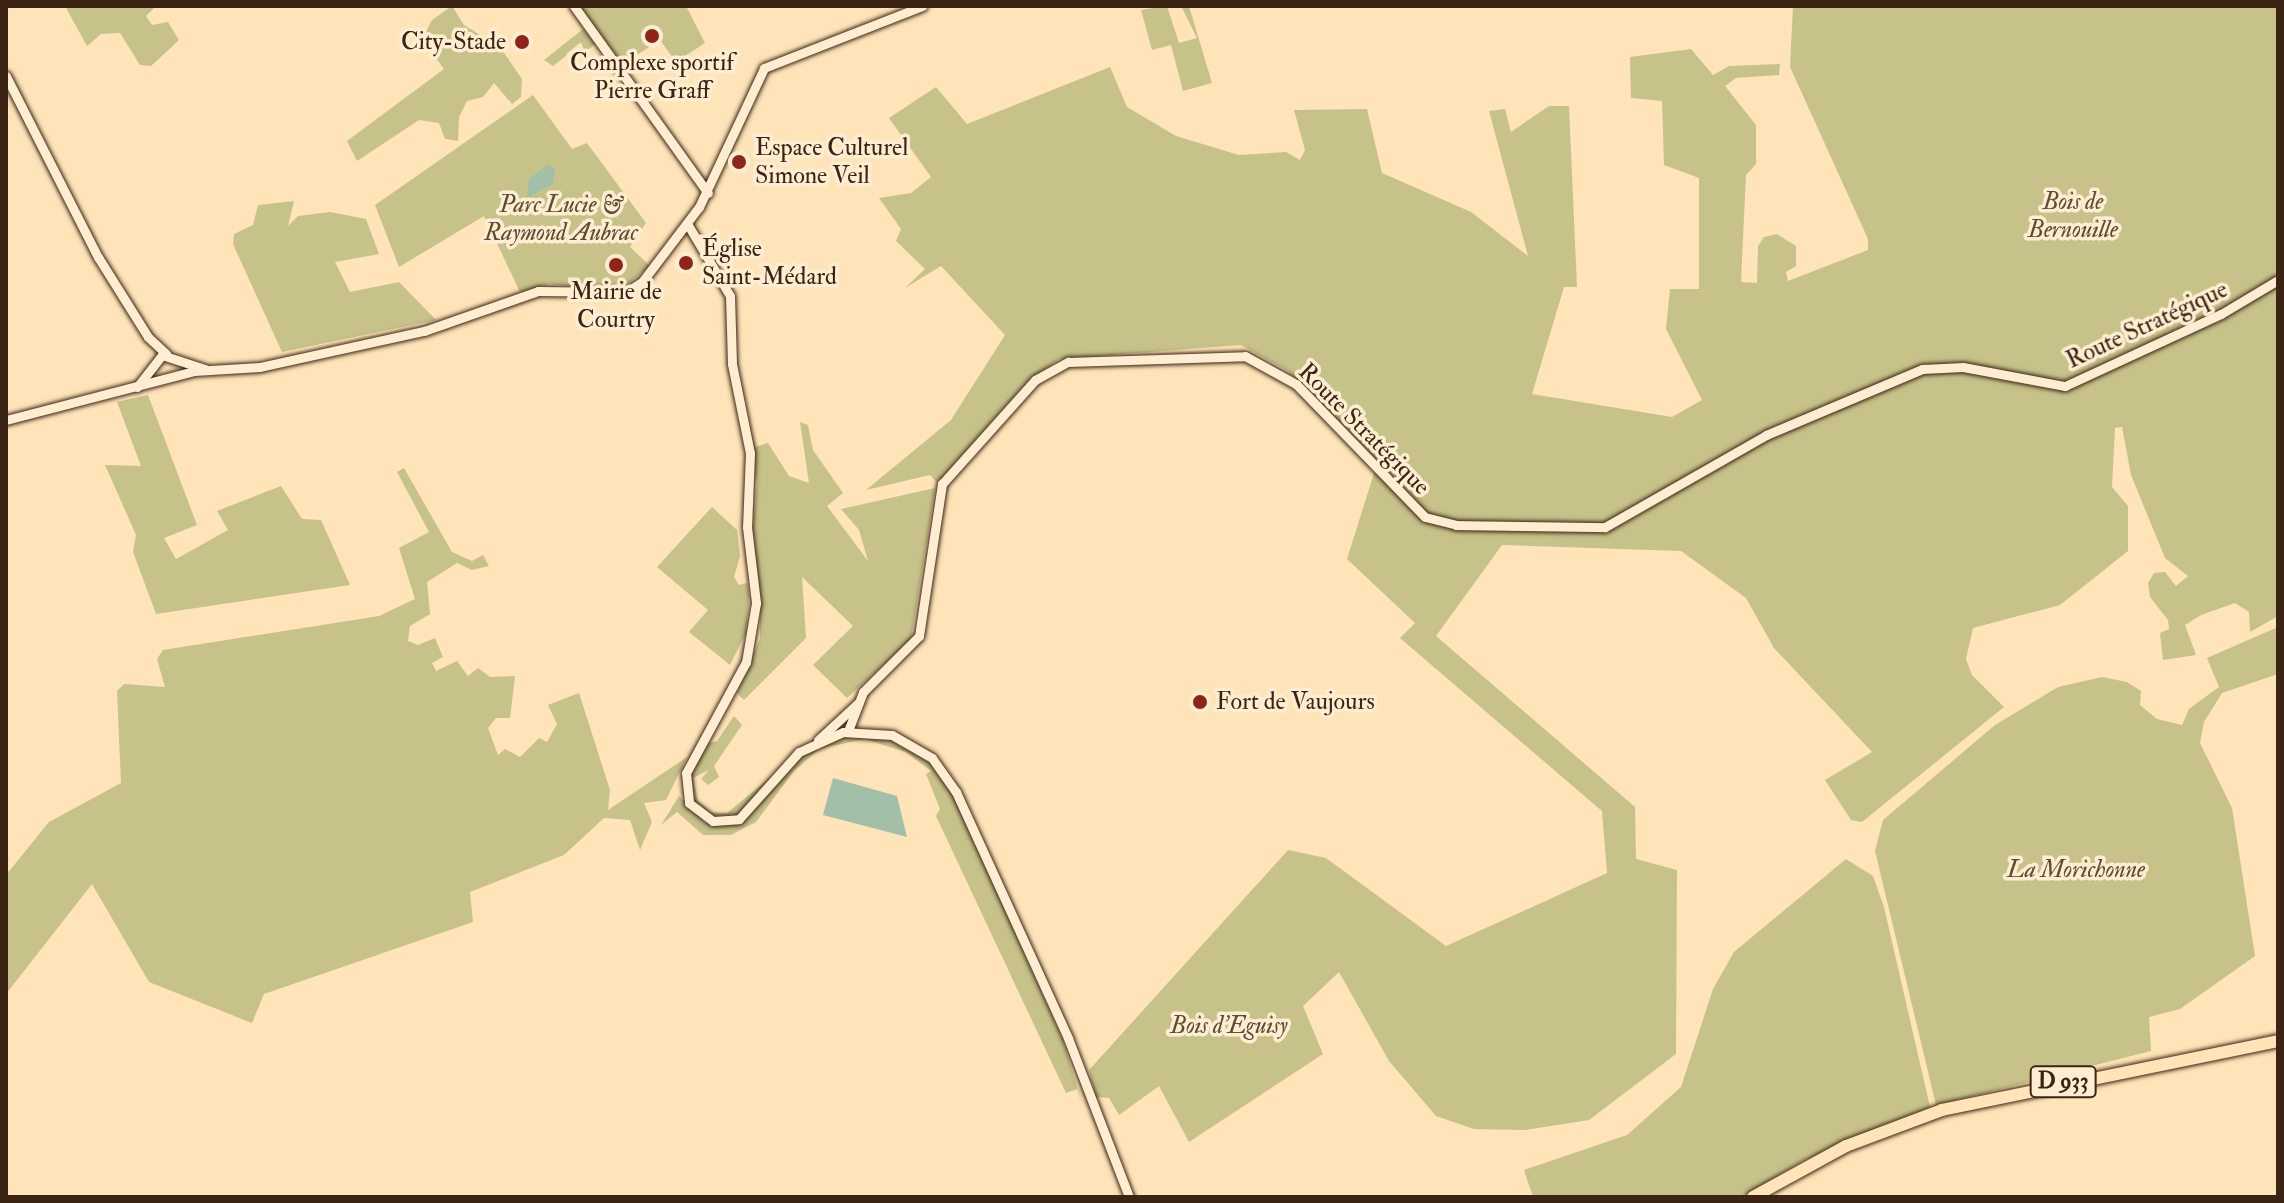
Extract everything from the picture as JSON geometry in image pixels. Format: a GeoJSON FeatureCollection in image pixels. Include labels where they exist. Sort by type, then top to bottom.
{"type":"FeatureCollection","features":[{"type":"Feature","properties":{"kind":"highway","name":"D 933"},"geometry":{"type":"LineString","coordinates":[[1753,1197],[1846,1146],[1943,1113],[2278,1041]]}},
{"type":"Feature","properties":{"kind":"highway","name":"D 933"},"geometry":{"type":"LineString","coordinates":[[1943,1113],[2278,1048]]}},
{"type":"Feature","properties":{"kind":"highway","name":"D 933"},"geometry":{"type":"LineString","coordinates":[[1766,1197],[1850,1152],[1927,1118]]}},
{"type":"Feature","properties":{"kind":"street"},"geometry":{"type":"LineString","coordinates":[[574,6],[708,193]]}},
{"type":"Feature","properties":{"kind":"street"},"geometry":{"type":"LineString","coordinates":[[6,420],[107,399],[208,369],[260,367],[414,334],[538,291],[626,292],[681,234],[708,193],[766,65],[922,6]]}},
{"type":"Feature","properties":{"kind":"street"},"geometry":{"type":"LineString","coordinates":[[6,76],[92,246],[148,337],[180,362],[208,369]]}},
{"type":"Feature","properties":{"kind":"street"},"geometry":{"type":"LineString","coordinates":[[688,225],[731,298],[732,364],[750,453],[747,527],[756,603],[752,644],[735,684],[686,773],[687,798],[698,815],[721,823],[745,815],[789,762],[859,702]]}},
{"type":"Feature","properties":{"kind":"street"},"geometry":{"type":"LineString","coordinates":[[681,234],[700,249]]}},
{"type":"Feature","properties":{"kind":"street","name":"Route Stratégique"},"geometry":{"type":"LineString","coordinates":[[848,731],[859,702],[919,636],[942,484],[1035,380],[1068,362],[1245,356],[1296,384],[1425,517],[1496,526],[1622,522],[1766,435],[1922,369],[1963,367],[2065,386],[2208,321],[2278,280]]}},
{"type":"Feature","properties":{"kind":"street"},"geometry":{"type":"LineString","coordinates":[[148,337],[161,381]]}},
{"type":"Feature","properties":{"kind":"street"},"geometry":{"type":"LineString","coordinates":[[134,389],[166,354]]}},
{"type":"Feature","properties":{"kind":"street"},"geometry":{"type":"LineString","coordinates":[[180,362],[180,375]]}},
{"type":"Feature","properties":{"kind":"street"},"geometry":{"type":"LineString","coordinates":[[859,702],[864,731]]}},
{"type":"Feature","properties":{"kind":"street"},"geometry":{"type":"LineString","coordinates":[[855,715],[864,731]]}},
{"type":"Feature","properties":{"kind":"street"},"geometry":{"type":"LineString","coordinates":[[818,740],[848,731],[864,731],[912,744],[948,777],[1068,1038],[1129,1197]]}},
{"type":"Feature","properties":{"kind":"green space"},"geometry":{"type":"Polygon","coordinates":[[[65,6],[156,6],[146,16],[152,25],[168,22],[179,40],[151,66],[140,65],[120,33],[101,34],[87,46],[65,6]]]}},
{"type":"Feature","properties":{"kind":"green space"},"geometry":{"type":"Polygon","coordinates":[[[452,6],[464,25],[500,47],[522,79],[521,97],[512,104],[494,83],[483,97],[467,101],[459,117],[458,141],[445,139],[439,123],[419,120],[357,161],[347,141],[444,69],[422,39],[432,20],[452,6]]]}},
{"type":"Feature","properties":{"kind":"green space","name":"Complexe sportif Pierre Graff"},"geometry":{"type":"Polygon","coordinates":[[[579,6],[686,6],[705,43],[676,62],[660,40],[623,64],[579,6]]]}},
{"type":"Feature","properties":{"kind":"green space"},"geometry":{"type":"Polygon","coordinates":[[[1167,6],[1179,43],[1197,38],[1181,6],[1189,6],[1212,83],[1183,91],[1171,45],[1152,50],[1141,10],[1167,6]]]}},
{"type":"Feature","properties":{"kind":"green space","name":"Bois de Bernouille"},"geometry":{"type":"Polygon","coordinates":[[[1793,6],[2278,6],[2278,616],[2250,632],[2249,612],[2235,603],[2201,615],[2185,625],[2196,655],[2163,660],[2160,633],[2169,629],[2168,620],[2150,597],[2148,583],[2154,573],[2165,572],[2176,586],[2188,576],[2165,558],[2131,475],[2122,427],[2115,428],[2112,487],[2128,506],[2128,551],[2060,605],[1973,628],[1966,659],[1972,675],[2004,707],[1862,822],[1851,820],[1825,780],[1872,752],[1774,648],[1746,598],[1681,551],[1502,545],[1436,636],[1635,807],[1636,859],[1677,870],[1676,1054],[1589,1120],[1525,1130],[1474,1129],[1436,1116],[1389,1061],[1339,972],[1303,1006],[1323,1054],[1189,1142],[1159,1086],[1119,1115],[1109,1098],[1096,1097],[1089,1070],[1288,850],[1326,858],[1446,946],[1607,873],[1602,811],[1400,638],[1415,623],[1347,559],[1375,470],[1288,371],[1241,345],[1059,359],[1027,382],[937,483],[930,475],[866,490],[951,420],[1005,335],[941,266],[905,288],[925,269],[896,241],[901,229],[879,198],[911,193],[931,177],[889,118],[936,87],[967,124],[1110,67],[1127,107],[1176,136],[1239,155],[1286,152],[1300,160],[1305,150],[1294,110],[1367,109],[1382,173],[1471,212],[1528,256],[1489,111],[1505,109],[1511,132],[1549,106],[1569,106],[1577,287],[1564,287],[1532,394],[1672,417],[1702,400],[1666,329],[1670,289],[1699,289],[1699,178],[1664,165],[1662,101],[1631,98],[1630,57],[1691,49],[1713,75],[1729,66],[1780,64],[1779,75],[1736,78],[1725,86],[1756,125],[1756,164],[1746,175],[1741,282],[1757,283],[1758,246],[1764,237],[1777,234],[1796,246],[1796,266],[1786,272],[1788,281],[1868,250],[1868,239],[1790,67],[1793,6]]]}},
{"type":"Feature","properties":{"kind":"green space"},"geometry":{"type":"Polygon","coordinates":[[[583,29],[595,44],[585,52],[581,42],[553,66],[544,60],[583,29]]]}},
{"type":"Feature","properties":{"kind":"green space","name":"Parc Lucie & Raymond Aubrac"},"geometry":{"type":"Polygon","coordinates":[[[533,95],[572,149],[587,143],[646,223],[630,247],[650,266],[621,290],[549,284],[520,292],[484,216],[399,267],[375,205],[533,95]]]}},
{"type":"Feature","properties":{"kind":"green space"},"geometry":{"type":"Polygon","coordinates":[[[294,201],[288,226],[298,216],[330,212],[366,219],[379,254],[335,262],[350,292],[399,282],[436,320],[282,352],[233,244],[234,234],[253,225],[258,205],[294,201]]]}},
{"type":"Feature","properties":{"kind":"green space"},"geometry":{"type":"Polygon","coordinates":[[[733,305],[739,383],[755,447],[768,443],[789,476],[809,483],[800,422],[808,425],[813,450],[843,493],[827,506],[868,561],[859,530],[841,509],[935,488],[911,639],[847,698],[813,665],[853,626],[802,577],[806,638],[744,700],[737,693],[760,639],[760,604],[750,561],[757,483],[737,383],[733,305]]]}},
{"type":"Feature","properties":{"kind":"green space"},"geometry":{"type":"Polygon","coordinates":[[[148,395],[197,525],[164,538],[176,559],[228,530],[217,511],[281,486],[302,519],[321,520],[350,585],[156,614],[133,552],[136,535],[105,465],[141,466],[117,402],[148,395]]]}},
{"type":"Feature","properties":{"kind":"green space"},"geometry":{"type":"Polygon","coordinates":[[[404,468],[452,552],[472,561],[483,555],[489,566],[472,570],[457,563],[427,582],[430,614],[410,626],[408,641],[418,645],[435,638],[443,657],[432,663],[436,671],[457,661],[468,676],[478,668],[490,677],[515,676],[510,718],[496,718],[488,728],[498,755],[505,749],[520,757],[539,738],[547,742],[557,724],[548,705],[579,693],[610,790],[608,810],[687,757],[666,800],[644,803],[652,822],[640,850],[630,820],[604,818],[564,855],[470,892],[473,922],[264,994],[252,1023],[149,982],[92,884],[6,994],[6,875],[49,822],[121,783],[117,691],[124,684],[165,687],[157,659],[163,650],[379,616],[415,599],[399,548],[429,532],[397,472],[404,468]]]}},
{"type":"Feature","properties":{"kind":"green space"},"geometry":{"type":"Polygon","coordinates":[[[712,507],[737,530],[740,556],[734,577],[739,585],[747,583],[749,595],[746,633],[730,665],[689,632],[708,610],[657,567],[712,507]]]}},
{"type":"Feature","properties":{"kind":"green space","name":"La Morichonne"},"geometry":{"type":"Polygon","coordinates":[[[2278,627],[2278,674],[2222,693],[2204,722],[2200,743],[2232,808],[2255,956],[2180,1009],[2149,1017],[2151,1051],[1936,1105],[1875,851],[1883,820],[1995,725],[2058,687],[2102,677],[2127,682],[2141,691],[2140,705],[2157,719],[2182,725],[2189,709],[2219,687],[2207,658],[2278,627]]]}},
{"type":"Feature","properties":{"kind":"green space"},"geometry":{"type":"Polygon","coordinates":[[[734,716],[742,725],[714,766],[719,777],[708,785],[701,779],[709,770],[693,778],[698,801],[711,812],[727,813],[772,776],[739,815],[716,819],[694,805],[688,777],[706,744],[717,741],[734,716]]]}},
{"type":"Feature","properties":{"kind":"green space"},"geometry":{"type":"Polygon","coordinates":[[[844,736],[890,738],[925,756],[952,791],[1063,1040],[1082,1103],[1077,1089],[1066,1093],[936,816],[940,809],[926,774],[931,771],[906,752],[864,739],[819,749],[794,771],[756,822],[731,835],[703,835],[677,812],[661,825],[679,796],[705,823],[738,823],[806,751],[844,736]]]}},
{"type":"Feature","properties":{"kind":"green space"},"geometry":{"type":"Polygon","coordinates":[[[1846,859],[1873,876],[1884,907],[1930,1107],[1802,1161],[1742,1197],[1533,1197],[1524,1170],[1627,1135],[1681,1087],[1713,989],[1734,952],[1846,859]]]}},
{"type":"Feature","properties":{"kind":"shaded area"},"geometry":{"type":"Polygon","coordinates":[[[547,165],[555,169],[553,184],[527,198],[529,179],[547,165]]]}},
{"type":"Feature","properties":{"kind":"shaded area"},"geometry":{"type":"Polygon","coordinates":[[[833,778],[897,796],[907,837],[823,815],[833,778]]]}},
{"type":"Feature","properties":{"kind":"place","name":"Complexe sportif Pierre Graff"},"geometry":{"type":"Point","coordinates":[652,36]}},
{"type":"Feature","properties":{"kind":"place","name":"City-Stade"},"geometry":{"type":"Point","coordinates":[522,42]}},
{"type":"Feature","properties":{"kind":"place","name":"Espace Culturel Simone Veil"},"geometry":{"type":"Point","coordinates":[739,162]}},
{"type":"Feature","properties":{"kind":"place","name":"Église Saint-Médard"},"geometry":{"type":"Point","coordinates":[686,263]}},
{"type":"Feature","properties":{"kind":"place","name":"Mairie de Courtry"},"geometry":{"type":"Point","coordinates":[616,265]}},
{"type":"Feature","properties":{"kind":"place","name":"Fort de Vaujours"},"geometry":{"type":"Point","coordinates":[1200,702]}},
{"type":"Feature","properties":{"kind":"park label","name":"Bois d'Eguisy"},"geometry":{"type":"Point","coordinates":[1229,1026]}}]}
